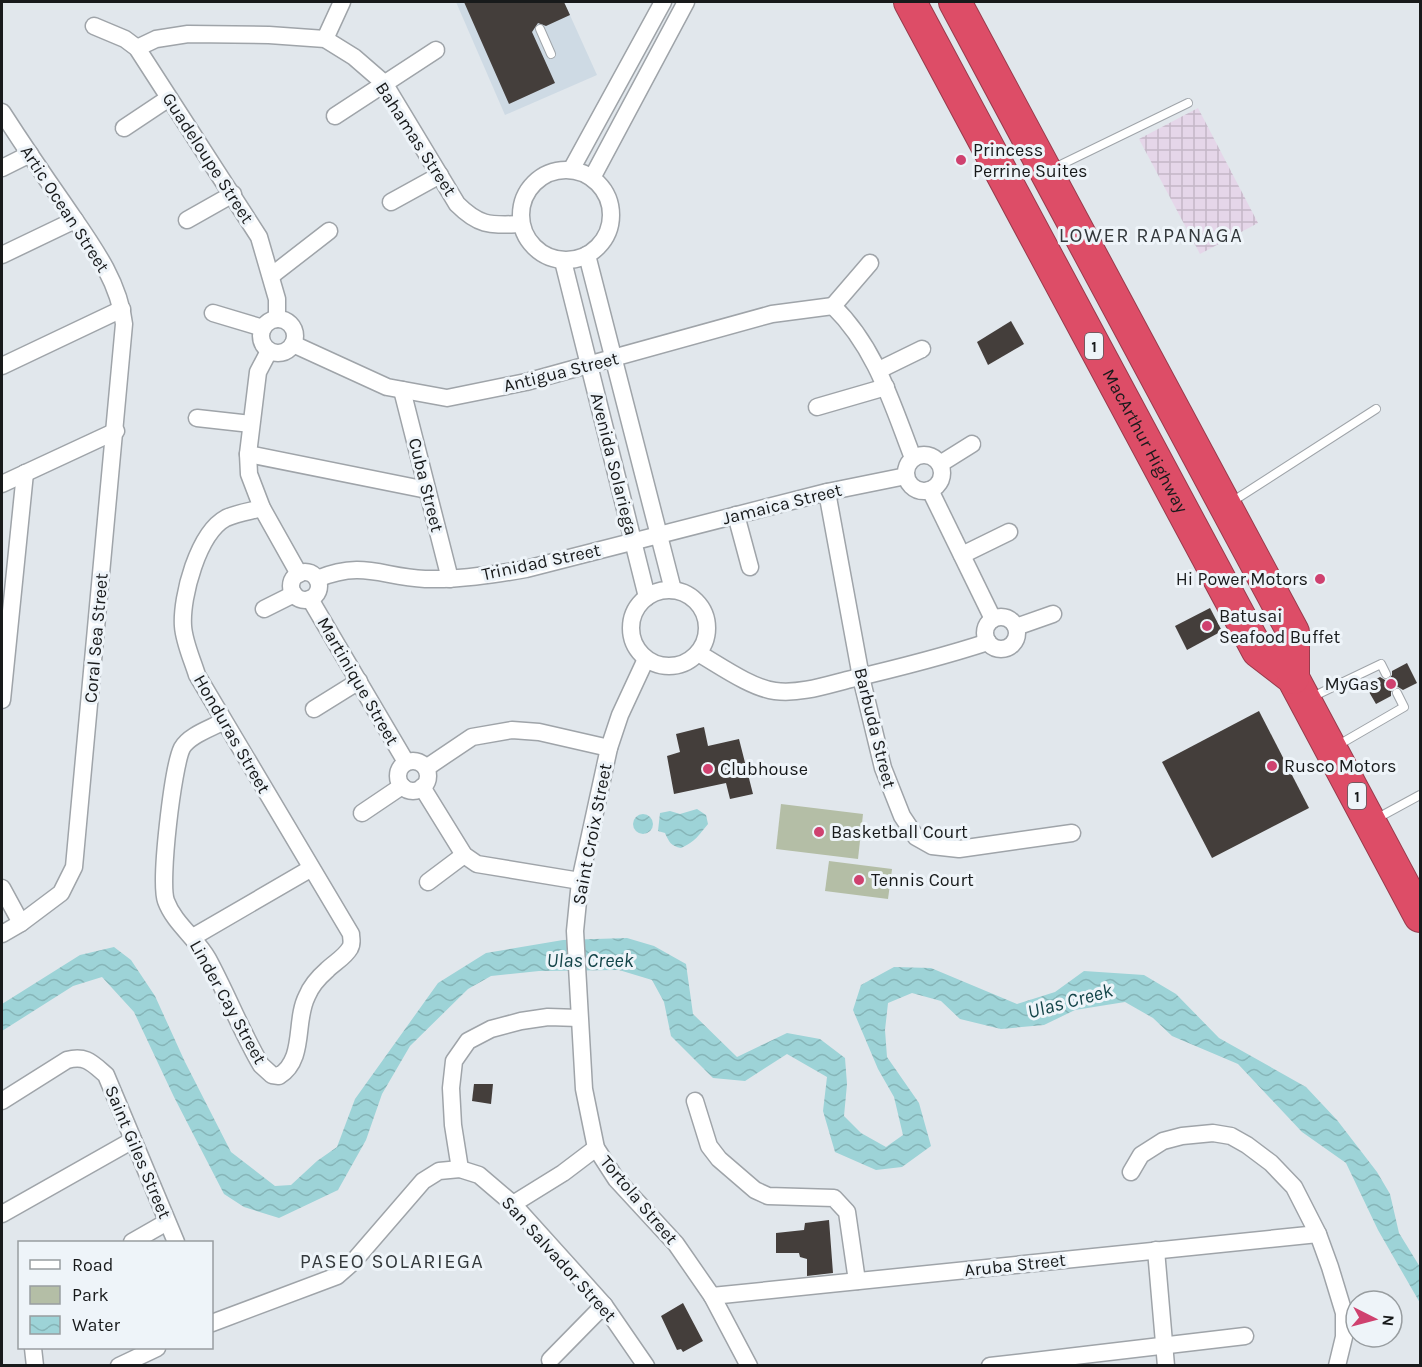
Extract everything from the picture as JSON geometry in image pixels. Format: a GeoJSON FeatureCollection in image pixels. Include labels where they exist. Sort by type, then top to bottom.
{"type":"FeatureCollection","features":[{"type":"Feature","properties":{"kind":"highway","name":"MacArthur Highway"},"geometry":{"type":"LineString","coordinates":[[910,2],[1257,651],[1300,689],[1420,916]]}},
{"type":"Feature","properties":{"kind":"highway","name":"MacArthur Highway"},"geometry":{"type":"LineString","coordinates":[[955,2],[1293,632],[1300,689]]}},
{"type":"Feature","properties":{"kind":"street"},"geometry":{"type":"LineString","coordinates":[[326,39],[342,2]]}},
{"type":"Feature","properties":{"kind":"street"},"geometry":{"type":"LineString","coordinates":[[571,170],[663,2]]}},
{"type":"Feature","properties":{"kind":"street"},"geometry":{"type":"LineString","coordinates":[[592,178],[686,2]]}},
{"type":"Feature","properties":{"kind":"street","name":"Guadeloupe Street"},"geometry":{"type":"LineString","coordinates":[[94,26],[125,39],[137,48],[233,194],[259,237],[277,299],[277,319]]}},
{"type":"Feature","properties":{"kind":"street","name":"Bahamas Street"},"geometry":{"type":"LineString","coordinates":[[137,48],[156,39],[188,34],[269,35],[326,39],[354,57],[384,83],[457,204],[468,214],[490,225],[521,224]]}},
{"type":"Feature","properties":{"kind":"street"},"geometry":{"type":"LineString","coordinates":[[335,116],[435,50]]}},
{"type":"Feature","properties":{"kind":"street"},"geometry":{"type":"LineString","coordinates":[[636,51],[654,62]]}},
{"type":"Feature","properties":{"kind":"street"},"geometry":{"type":"LineString","coordinates":[[124,128],[169,98]]}},
{"type":"Feature","properties":{"kind":"street","name":"Artic Ocean Street"},"geometry":{"type":"LineString","coordinates":[[2,112],[75,220],[108,275],[122,309]]}},
{"type":"Feature","properties":{"kind":"street"},"geometry":{"type":"LineString","coordinates":[[2,168],[30,154]]}},
{"type":"Feature","properties":{"kind":"street"},"geometry":{"type":"LineString","coordinates":[[559,170],[571,170],[592,178],[603,188],[609,202],[611,218],[608,233],[599,246],[575,260],[563,261],[541,253],[532,245],[521,224],[523,200],[529,189],[537,180],[559,170]]}},
{"type":"Feature","properties":{"kind":"street"},"geometry":{"type":"LineString","coordinates":[[391,202],[440,175]]}},
{"type":"Feature","properties":{"kind":"street"},"geometry":{"type":"LineString","coordinates":[[187,220],[233,194]]}},
{"type":"Feature","properties":{"kind":"street"},"geometry":{"type":"LineString","coordinates":[[2,255],[75,220]]}},
{"type":"Feature","properties":{"kind":"street"},"geometry":{"type":"LineString","coordinates":[[271,276],[329,231]]}},
{"type":"Feature","properties":{"kind":"street","name":"Avenida Solariega"},"geometry":{"type":"LineString","coordinates":[[587,255],[672,590]]}},
{"type":"Feature","properties":{"kind":"street","name":"Avenida Solariega"},"geometry":{"type":"LineString","coordinates":[[563,261],[647,597]]}},
{"type":"Feature","properties":{"kind":"street"},"geometry":{"type":"LineString","coordinates":[[870,263],[833,306],[849,321],[879,370],[912,458]]}},
{"type":"Feature","properties":{"kind":"street","name":"Antigua Street"},"geometry":{"type":"LineString","coordinates":[[293,344],[387,387],[447,399],[590,366],[772,314],[833,306]]}},
{"type":"Feature","properties":{"kind":"street"},"geometry":{"type":"LineString","coordinates":[[2,366],[122,309]]}},
{"type":"Feature","properties":{"kind":"street","name":"Coral Sea Street"},"geometry":{"type":"LineString","coordinates":[[2,934],[21,923],[61,893],[74,867],[124,339],[122,309]]}},
{"type":"Feature","properties":{"kind":"street"},"geometry":{"type":"LineString","coordinates":[[213,313],[262,328]]}},
{"type":"Feature","properties":{"kind":"street"},"geometry":{"type":"LineString","coordinates":[[277,319],[288,322],[295,332],[290,349],[279,353],[268,351],[261,341],[262,328],[271,320],[277,319]]}},
{"type":"Feature","properties":{"kind":"street"},"geometry":{"type":"LineString","coordinates":[[879,370],[922,349]]}},
{"type":"Feature","properties":{"kind":"street"},"geometry":{"type":"LineString","coordinates":[[268,351],[258,372],[250,424],[249,474],[262,508],[299,574]]}},
{"type":"Feature","properties":{"kind":"street"},"geometry":{"type":"LineString","coordinates":[[817,407],[886,387]]}},
{"type":"Feature","properties":{"kind":"street","name":"Cuba Street"},"geometry":{"type":"LineString","coordinates":[[402,390],[450,579]]}},
{"type":"Feature","properties":{"kind":"street"},"geometry":{"type":"LineString","coordinates":[[197,418],[250,424]]}},
{"type":"Feature","properties":{"kind":"street"},"geometry":{"type":"LineString","coordinates":[[2,484],[116,431]]}},
{"type":"Feature","properties":{"kind":"street"},"geometry":{"type":"LineString","coordinates":[[940,464],[972,444]]}},
{"type":"Feature","properties":{"kind":"street"},"geometry":{"type":"LineString","coordinates":[[248,454],[427,490]]}},
{"type":"Feature","properties":{"kind":"street"},"geometry":{"type":"LineString","coordinates":[[924,454],[931,455],[940,464],[942,470],[940,482],[930,490],[923,491],[912,487],[906,476],[908,463],[912,458],[924,454]]}},
{"type":"Feature","properties":{"kind":"street"},"geometry":{"type":"LineString","coordinates":[[2,700],[9,574],[24,473]]}},
{"type":"Feature","properties":{"kind":"street","name":"Jamaica Street"},"geometry":{"type":"LineString","coordinates":[[658,534],[827,492],[906,476]]}},
{"type":"Feature","properties":{"kind":"street"},"geometry":{"type":"LineString","coordinates":[[930,490],[993,619]]}},
{"type":"Feature","properties":{"kind":"street","name":"Barbuda Street"},"geometry":{"type":"LineString","coordinates":[[827,492],[861,677],[888,783],[902,816],[916,837],[933,846],[959,849],[1072,834]]}},
{"type":"Feature","properties":{"kind":"street","name":"Honduras Street"},"geometry":{"type":"LineString","coordinates":[[262,508],[226,518],[215,527],[198,557],[183,600],[183,628],[197,675],[310,868],[348,928],[352,943]]}},
{"type":"Feature","properties":{"kind":"street"},"geometry":{"type":"LineString","coordinates":[[736,515],[750,567]]}},
{"type":"Feature","properties":{"kind":"street"},"geometry":{"type":"LineString","coordinates":[[962,555],[1010,532]]}},
{"type":"Feature","properties":{"kind":"street","name":"Trinidad Street"},"geometry":{"type":"LineString","coordinates":[[317,579],[343,570],[357,569],[422,579],[450,579],[526,569],[658,534]]}},
{"type":"Feature","properties":{"kind":"street"},"geometry":{"type":"LineString","coordinates":[[309,573],[317,579],[319,588],[310,599],[301,599],[294,594],[293,580],[299,574],[309,573]]}},
{"type":"Feature","properties":{"kind":"street"},"geometry":{"type":"LineString","coordinates":[[672,590],[694,599],[702,608],[707,631],[698,653],[679,665],[667,666],[646,659],[638,650],[631,627],[638,605],[659,591],[672,590]]}},
{"type":"Feature","properties":{"kind":"street"},"geometry":{"type":"LineString","coordinates":[[264,609],[294,594]]}},
{"type":"Feature","properties":{"kind":"street","name":"Martinique Street"},"geometry":{"type":"LineString","coordinates":[[310,599],[406,762]]}},
{"type":"Feature","properties":{"kind":"street"},"geometry":{"type":"LineString","coordinates":[[1016,627],[1053,614]]}},
{"type":"Feature","properties":{"kind":"street"},"geometry":{"type":"LineString","coordinates":[[998,617],[1009,619],[1016,627],[1017,638],[1009,647],[998,649],[988,642],[986,627],[993,619],[998,617]]}},
{"type":"Feature","properties":{"kind":"street"},"geometry":{"type":"LineString","coordinates":[[698,653],[751,683],[774,691],[809,689],[988,642]]}},
{"type":"Feature","properties":{"kind":"street","name":"Saint Croix Street"},"geometry":{"type":"LineString","coordinates":[[579,1018],[575,931],[580,880],[609,748],[620,714],[646,659]]}},
{"type":"Feature","properties":{"kind":"street"},"geometry":{"type":"LineString","coordinates":[[314,709],[359,681]]}},
{"type":"Feature","properties":{"kind":"street","name":"Linder Cay Street"},"geometry":{"type":"LineString","coordinates":[[224,721],[193,737],[183,746],[178,762],[168,826],[162,885],[171,913],[193,937],[207,958],[261,1065],[272,1075],[279,1076],[289,1069],[297,1051],[302,1005],[307,994],[326,970],[350,950],[352,943]]}},
{"type":"Feature","properties":{"kind":"street"},"geometry":{"type":"LineString","coordinates":[[426,768],[472,737],[512,730],[538,732],[609,748]]}},
{"type":"Feature","properties":{"kind":"street"},"geometry":{"type":"LineString","coordinates":[[417,761],[426,768],[428,778],[422,788],[412,791],[399,782],[399,771],[406,762],[417,761]]}},
{"type":"Feature","properties":{"kind":"street"},"geometry":{"type":"LineString","coordinates":[[362,813],[402,786]]}},
{"type":"Feature","properties":{"kind":"street"},"geometry":{"type":"LineString","coordinates":[[422,788],[464,855],[477,864],[580,880]]}},
{"type":"Feature","properties":{"kind":"street"},"geometry":{"type":"LineString","coordinates":[[428,882],[464,855]]}},
{"type":"Feature","properties":{"kind":"street"},"geometry":{"type":"LineString","coordinates":[[193,937],[310,868]]}},
{"type":"Feature","properties":{"kind":"street"},"geometry":{"type":"LineString","coordinates":[[2,888],[21,923]]}},
{"type":"Feature","properties":{"kind":"street"},"geometry":{"type":"LineString","coordinates":[[213,1323],[337,1276],[353,1262],[423,1181],[439,1172],[459,1169],[451,1088],[454,1061],[468,1041],[491,1029],[521,1021],[548,1017],[579,1018]]}},
{"type":"Feature","properties":{"kind":"street","name":"Tortola Street"},"geometry":{"type":"LineString","coordinates":[[579,1018],[584,1089],[596,1148],[616,1179],[676,1244],[712,1296],[749,1365]]}},
{"type":"Feature","properties":{"kind":"street","name":"Saint Giles Street"},"geometry":{"type":"LineString","coordinates":[[2,1101],[67,1060],[77,1057],[90,1061],[106,1076],[176,1241]]}},
{"type":"Feature","properties":{"kind":"street"},"geometry":{"type":"LineString","coordinates":[[695,1101],[710,1146],[719,1160],[755,1190],[768,1197],[834,1198],[842,1204],[847,1212],[857,1281]]}},
{"type":"Feature","properties":{"kind":"street"},"geometry":{"type":"LineString","coordinates":[[1131,1172],[1141,1155],[1163,1141],[1182,1136],[1213,1133],[1231,1136],[1271,1163],[1294,1187],[1318,1234],[1344,1313],[1344,1337],[1337,1365]]}},
{"type":"Feature","properties":{"kind":"street"},"geometry":{"type":"LineString","coordinates":[[2,1214],[133,1140]]}},
{"type":"Feature","properties":{"kind":"street"},"geometry":{"type":"LineString","coordinates":[[513,1204],[596,1148]]}},
{"type":"Feature","properties":{"kind":"street","name":"San Salvador Street"},"geometry":{"type":"LineString","coordinates":[[459,1169],[479,1175],[513,1204],[604,1305],[646,1365]]}},
{"type":"Feature","properties":{"kind":"street"},"geometry":{"type":"LineString","coordinates":[[134,1241],[167,1222]]}},
{"type":"Feature","properties":{"kind":"street","name":"Aruba Street"},"geometry":{"type":"LineString","coordinates":[[712,1296],[1318,1234]]}},
{"type":"Feature","properties":{"kind":"street"},"geometry":{"type":"LineString","coordinates":[[1156,1250],[1166,1365]]}},
{"type":"Feature","properties":{"kind":"street"},"geometry":{"type":"LineString","coordinates":[[550,1360],[604,1305]]}},
{"type":"Feature","properties":{"kind":"street"},"geometry":{"type":"LineString","coordinates":[[990,1365],[1245,1336]]}},
{"type":"Feature","properties":{"kind":"street"},"geometry":{"type":"LineString","coordinates":[[33,1349],[35,1365]]}},
{"type":"Feature","properties":{"kind":"street"},"geometry":{"type":"LineString","coordinates":[[123,1365],[153,1349]]}},
{"type":"Feature","properties":{"kind":"lane"},"geometry":{"type":"LineString","coordinates":[[540,29],[551,54]]}},
{"type":"Feature","properties":{"kind":"lane"},"geometry":{"type":"LineString","coordinates":[[1047,171],[1188,103]]}},
{"type":"Feature","properties":{"kind":"lane"},"geometry":{"type":"LineString","coordinates":[[1226,506],[1376,409]]}},
{"type":"Feature","properties":{"kind":"lane"},"geometry":{"type":"LineString","coordinates":[[1300,689],[1381,664],[1386,674]]}},
{"type":"Feature","properties":{"kind":"lane"},"geometry":{"type":"LineString","coordinates":[[1332,749],[1404,706],[1397,693]]}},
{"type":"Feature","properties":{"kind":"lane"},"geometry":{"type":"LineString","coordinates":[[1371,822],[1420,795]]}},
{"type":"Feature","properties":{"kind":"shaded area"},"geometry":{"type":"Polygon","coordinates":[[[456,2],[564,2],[597,75],[505,115],[456,2]]]}},
{"type":"Feature","properties":{"kind":"shaded area"},"geometry":{"type":"Polygon","coordinates":[[[1198,108],[1258,223],[1200,254],[1139,139],[1198,108]]]}},
{"type":"Feature","properties":{"kind":"green space","name":"Basketball Court"},"geometry":{"type":"Polygon","coordinates":[[[781,804],[863,814],[858,859],[776,849],[781,804]]]}},
{"type":"Feature","properties":{"kind":"green space","name":"Tennis Court"},"geometry":{"type":"Polygon","coordinates":[[[829,861],[892,869],[888,899],[825,891],[829,861]]]}},
{"type":"Feature","properties":{"kind":"water"},"geometry":{"type":"Polygon","coordinates":[[[697,809],[706,815],[708,824],[696,838],[681,848],[673,845],[665,833],[658,831],[660,813],[670,811],[680,814],[697,809]]]}},
{"type":"Feature","properties":{"kind":"water"},"geometry":{"type":"Polygon","coordinates":[[[643,814],[650,817],[653,824],[650,831],[643,834],[636,831],[633,824],[636,817],[643,814]]]}},
{"type":"Feature","properties":{"kind":"water","name":"Ulas Creek"},"geometry":{"type":"Polygon","coordinates":[[[627,938],[654,946],[686,964],[693,1014],[737,1057],[787,1033],[820,1039],[845,1058],[847,1084],[844,1116],[861,1133],[886,1147],[903,1135],[894,1097],[878,1069],[853,1010],[861,985],[894,967],[931,968],[1017,1004],[1055,992],[1084,971],[1144,975],[1176,994],[1219,1038],[1306,1087],[1337,1120],[1377,1172],[1390,1194],[1399,1233],[1420,1267],[1420,1303],[1378,1230],[1346,1163],[1302,1132],[1238,1064],[1172,1036],[1153,1018],[1125,1002],[1075,1010],[1044,1025],[1001,1029],[960,1019],[941,1001],[912,993],[888,1003],[885,1030],[887,1057],[919,1103],[931,1146],[902,1167],[876,1170],[835,1152],[823,1111],[827,1077],[787,1054],[745,1081],[713,1078],[671,1036],[664,1002],[652,980],[619,970],[539,971],[491,976],[468,989],[410,1046],[382,1094],[366,1140],[338,1190],[279,1218],[244,1207],[224,1194],[174,1097],[134,1012],[102,977],[73,986],[2,1031],[2,1004],[80,955],[114,947],[131,960],[155,996],[185,1062],[231,1152],[275,1186],[291,1185],[317,1161],[337,1147],[355,1099],[438,983],[486,953],[563,940],[627,938]]]}},
{"type":"Feature","properties":{"kind":"building"},"geometry":{"type":"Polygon","coordinates":[[[464,2],[564,2],[570,15],[546,26],[538,23],[532,32],[555,83],[509,104],[464,2]]]}},
{"type":"Feature","properties":{"kind":"building"},"geometry":{"type":"Polygon","coordinates":[[[1011,321],[1024,344],[988,365],[977,342],[1011,321]]]}},
{"type":"Feature","properties":{"kind":"building"},"geometry":{"type":"Polygon","coordinates":[[[1210,608],[1222,631],[1187,650],[1175,626],[1210,608]]]}},
{"type":"Feature","properties":{"kind":"building","name":"MyGas"},"geometry":{"type":"Polygon","coordinates":[[[1407,663],[1417,683],[1403,690],[1398,687],[1394,688],[1391,696],[1376,704],[1365,685],[1380,677],[1385,680],[1389,679],[1392,671],[1407,663]]]}},
{"type":"Feature","properties":{"kind":"building"},"geometry":{"type":"Polygon","coordinates":[[[1259,711],[1309,808],[1212,858],[1162,762],[1259,711]]]}},
{"type":"Feature","properties":{"kind":"building","name":"Clubhouse"},"geometry":{"type":"Polygon","coordinates":[[[704,727],[708,746],[739,739],[753,794],[730,799],[726,783],[674,794],[667,756],[680,752],[676,734],[704,727]]]}},
{"type":"Feature","properties":{"kind":"building"},"geometry":{"type":"Polygon","coordinates":[[[474,1084],[493,1084],[491,1104],[472,1101],[474,1084]]]}},
{"type":"Feature","properties":{"kind":"building"},"geometry":{"type":"Polygon","coordinates":[[[829,1220],[833,1273],[807,1276],[807,1259],[800,1257],[799,1253],[776,1253],[776,1233],[804,1230],[805,1223],[829,1220]]]}},
{"type":"Feature","properties":{"kind":"building"},"geometry":{"type":"Polygon","coordinates":[[[683,1303],[703,1341],[683,1352],[681,1349],[677,1350],[661,1316],[683,1303]]]}},
{"type":"Feature","properties":{"kind":"place","name":"Princess Perrine Suites"},"geometry":{"type":"Point","coordinates":[961,160]}},
{"type":"Feature","properties":{"kind":"place","name":"Hi Power Motors"},"geometry":{"type":"Point","coordinates":[1320,579]}},
{"type":"Feature","properties":{"kind":"place","name":"Batusai Seafood Buffet"},"geometry":{"type":"Point","coordinates":[1207,626]}},
{"type":"Feature","properties":{"kind":"place","name":"MyGas"},"geometry":{"type":"Point","coordinates":[1391,684]}},
{"type":"Feature","properties":{"kind":"place","name":"Rusco Motors"},"geometry":{"type":"Point","coordinates":[1272,766]}},
{"type":"Feature","properties":{"kind":"place","name":"Clubhouse"},"geometry":{"type":"Point","coordinates":[708,769]}},
{"type":"Feature","properties":{"kind":"place","name":"Basketball Court"},"geometry":{"type":"Point","coordinates":[819,832]}},
{"type":"Feature","properties":{"kind":"place","name":"Tennis Court"},"geometry":{"type":"Point","coordinates":[859,880]}},
{"type":"Feature","properties":{"kind":"district","name":"LOWER RAPANAGA"},"geometry":{"type":"Point","coordinates":[1151,235]}},
{"type":"Feature","properties":{"kind":"district","name":"PASEO SOLARIEGA"},"geometry":{"type":"Point","coordinates":[392,1261]}}]}
